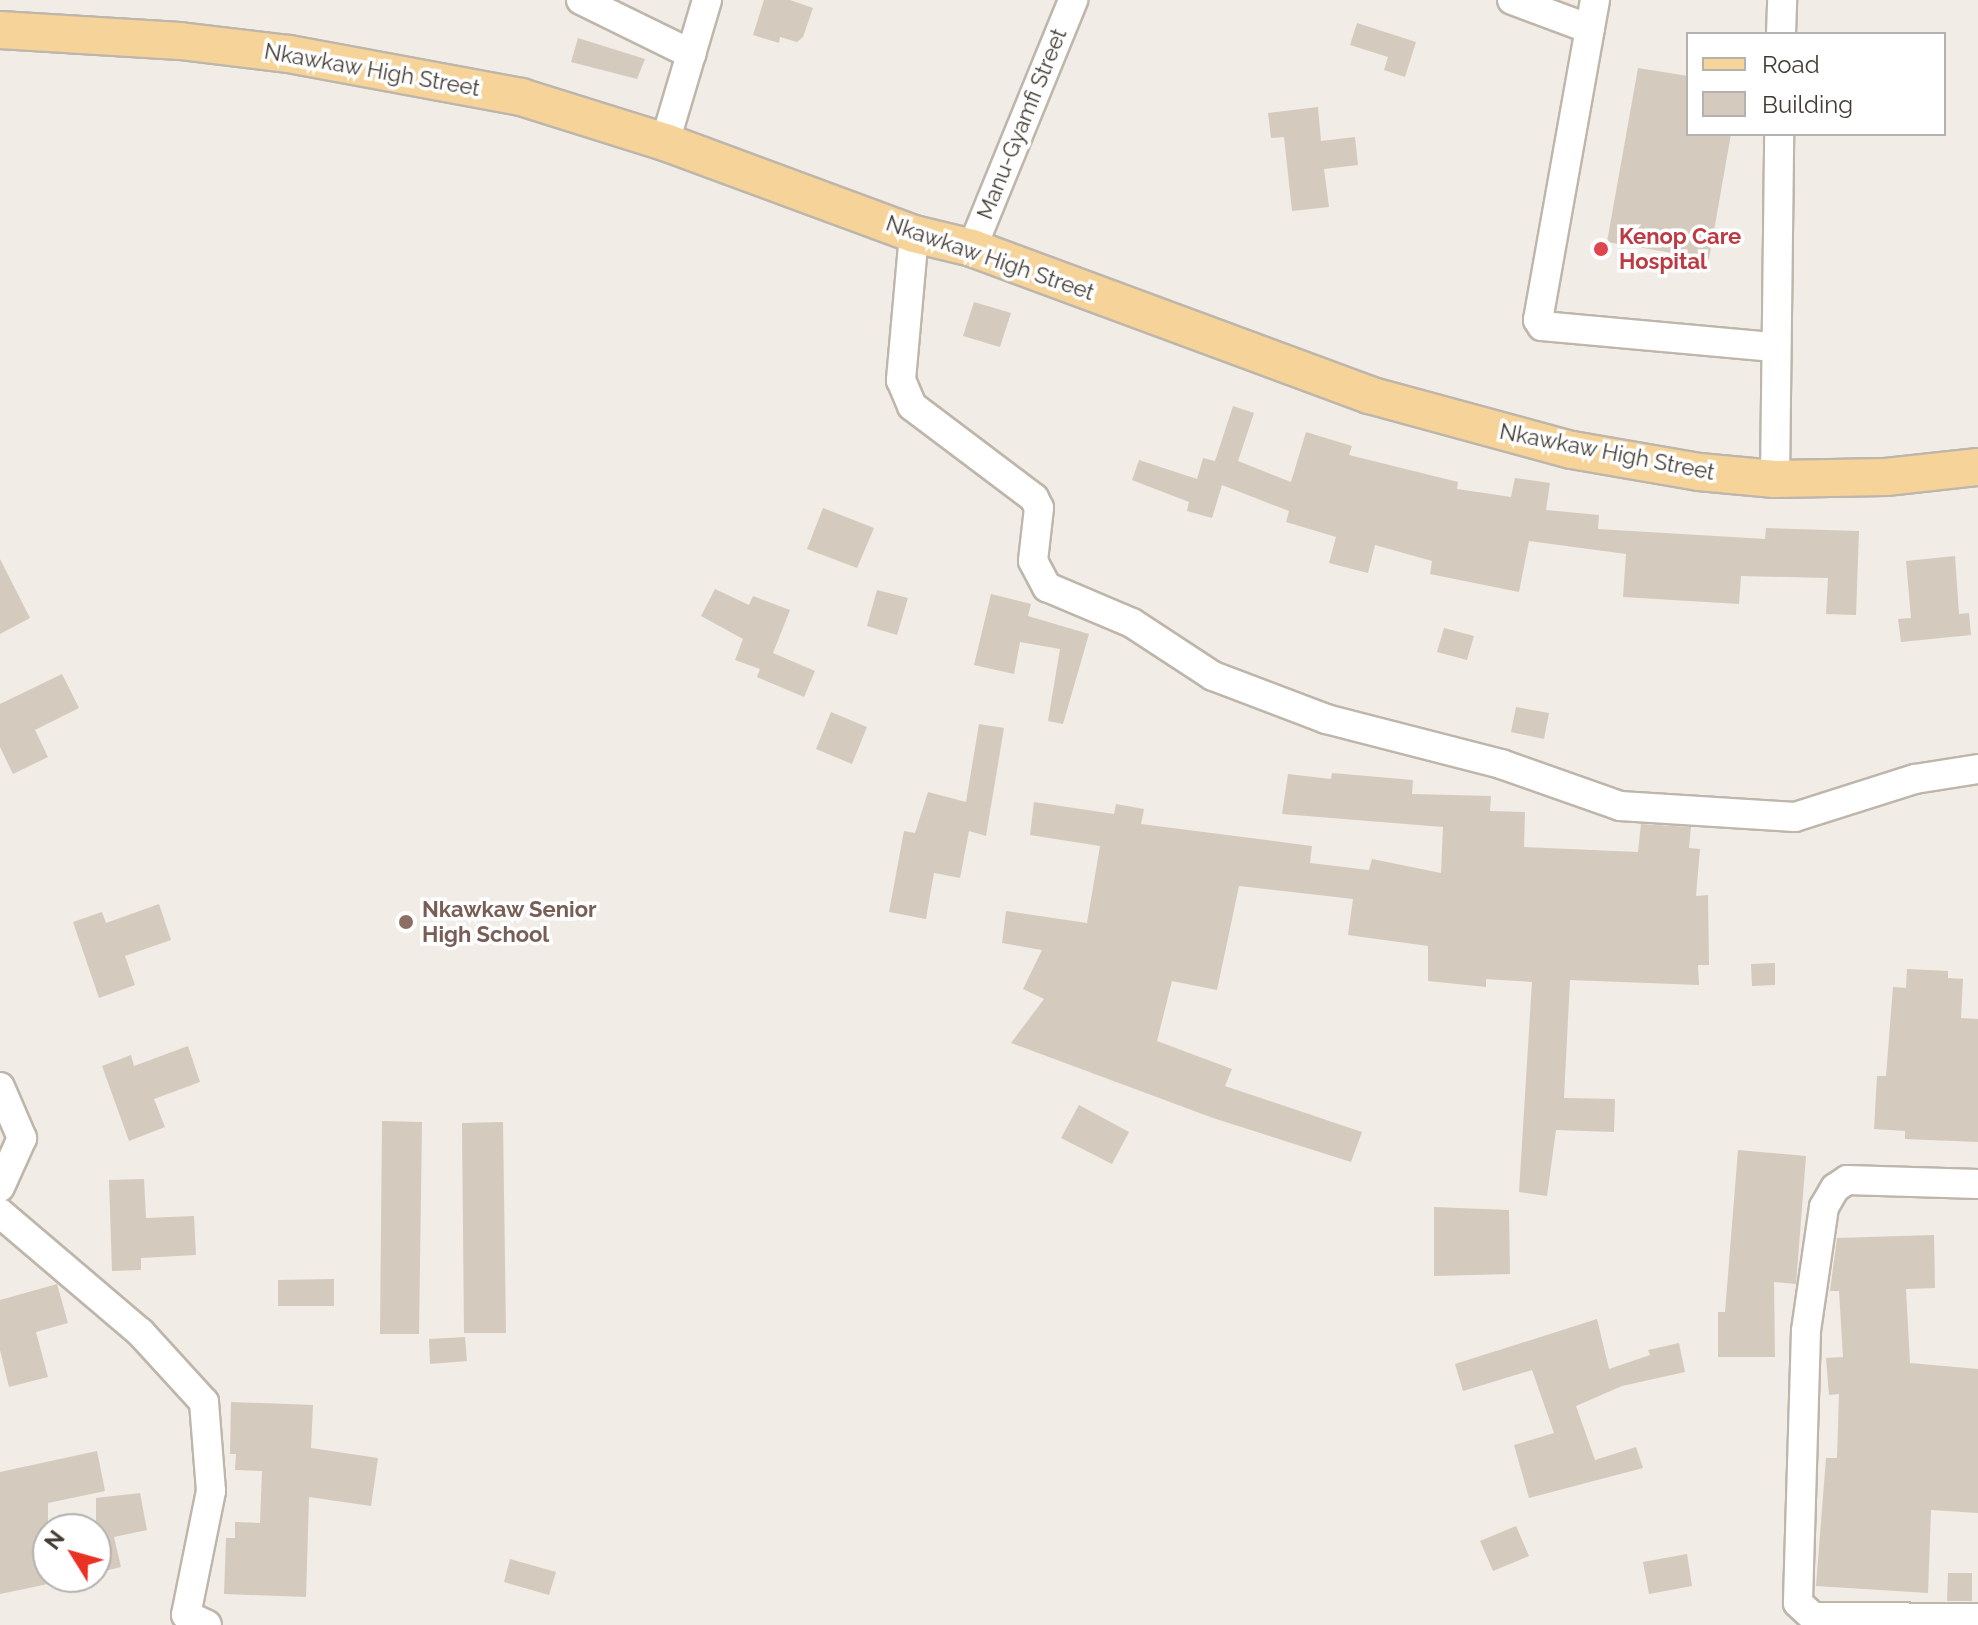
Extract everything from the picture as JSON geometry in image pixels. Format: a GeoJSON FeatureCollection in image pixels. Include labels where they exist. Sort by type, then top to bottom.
{"type":"FeatureCollection","features":[{"type":"Feature","properties":{"kind":"main road","name":"Nkawkaw High Street"},"geometry":{"type":"LineString","coordinates":[[0,30],[180,41],[370,68],[521,97],[665,142],[914,234],[972,248],[1369,395],[1477,427],[1685,470],[1775,479],[1886,477],[1978,467]]}},
{"type":"Feature","properties":{"kind":"street"},"geometry":{"type":"LineString","coordinates":[[581,0],[691,54]]}},
{"type":"Feature","properties":{"kind":"street"},"geometry":{"type":"LineString","coordinates":[[665,142],[707,0]]}},
{"type":"Feature","properties":{"kind":"street","name":"Manu-Gyamfi Street"},"geometry":{"type":"LineString","coordinates":[[972,248],[1073,0]]}},
{"type":"Feature","properties":{"kind":"street"},"geometry":{"type":"LineString","coordinates":[[1512,0],[1590,29]]}},
{"type":"Feature","properties":{"kind":"street"},"geometry":{"type":"LineString","coordinates":[[1595,0],[1538,320],[1542,326],[1774,347]]}},
{"type":"Feature","properties":{"kind":"street"},"geometry":{"type":"LineString","coordinates":[[1781,32],[1782,0]]}},
{"type":"Feature","properties":{"kind":"street"},"geometry":{"type":"LineString","coordinates":[[1775,479],[1774,347],[1779,136]]}},
{"type":"Feature","properties":{"kind":"street"},"geometry":{"type":"LineString","coordinates":[[914,234],[901,380],[912,406],[1034,498],[1039,508],[1033,561],[1047,587],[1132,623],[1213,676],[1326,719],[1501,764],[1620,806],[1795,817],[1915,779],[1978,769]]}},
{"type":"Feature","properties":{"kind":"street"},"geometry":{"type":"LineString","coordinates":[[0,1087],[22,1138],[0,1187]]}},
{"type":"Feature","properties":{"kind":"street"},"geometry":{"type":"LineString","coordinates":[[1978,1184],[1847,1180],[1835,1188],[1824,1207],[1806,1331],[1798,1588],[1798,1603],[1813,1617],[1978,1618]]}},
{"type":"Feature","properties":{"kind":"street"},"geometry":{"type":"LineString","coordinates":[[0,1213],[140,1332],[204,1402],[211,1491],[186,1615],[207,1625]]}},
{"type":"Feature","properties":{"kind":"building"},"geometry":{"type":"Polygon","coordinates":[[[764,0],[790,0],[813,8],[803,37],[797,42],[780,37],[779,43],[753,35],[764,0]]]}},
{"type":"Feature","properties":{"kind":"building"},"geometry":{"type":"Polygon","coordinates":[[[1357,23],[1416,42],[1405,77],[1384,70],[1388,57],[1350,45],[1357,23]]]}},
{"type":"Feature","properties":{"kind":"building"},"geometry":{"type":"Polygon","coordinates":[[[578,38],[645,59],[637,79],[571,62],[578,38]]]}},
{"type":"Feature","properties":{"kind":"building"},"geometry":{"type":"Polygon","coordinates":[[[1638,68],[1686,76],[1686,136],[1731,136],[1709,259],[1607,242],[1638,68]]]}},
{"type":"Feature","properties":{"kind":"building"},"geometry":{"type":"Polygon","coordinates":[[[1318,107],[1321,141],[1355,137],[1358,165],[1324,169],[1329,207],[1292,211],[1284,137],[1271,138],[1268,113],[1318,107]]]}},
{"type":"Feature","properties":{"kind":"building"},"geometry":{"type":"Polygon","coordinates":[[[974,302],[1011,313],[1000,347],[963,336],[974,302]]]}},
{"type":"Feature","properties":{"kind":"building"},"geometry":{"type":"Polygon","coordinates":[[[1233,406],[1254,413],[1238,461],[1291,482],[1306,432],[1352,446],[1349,455],[1458,482],[1457,489],[1511,497],[1515,478],[1550,483],[1546,510],[1599,515],[1598,529],[1765,539],[1766,528],[1859,531],[1856,615],[1826,614],[1828,578],[1741,576],[1739,604],[1623,597],[1626,554],[1529,541],[1519,592],[1430,574],[1432,561],[1375,545],[1368,573],[1329,563],[1336,537],[1286,522],[1289,511],[1222,485],[1212,518],[1187,511],[1189,502],[1132,480],[1139,460],[1197,479],[1203,458],[1215,461],[1233,406]]]}},
{"type":"Feature","properties":{"kind":"building"},"geometry":{"type":"Polygon","coordinates":[[[823,508],[874,528],[857,568],[807,549],[823,508]]]}},
{"type":"Feature","properties":{"kind":"building"},"geometry":{"type":"Polygon","coordinates":[[[1955,556],[1959,614],[1969,613],[1971,635],[1901,642],[1898,619],[1911,618],[1906,561],[1955,556]]]}},
{"type":"Feature","properties":{"kind":"building"},"geometry":{"type":"Polygon","coordinates":[[[0,559],[30,618],[0,634],[0,559]]]}},
{"type":"Feature","properties":{"kind":"building"},"geometry":{"type":"Polygon","coordinates":[[[715,589],[749,605],[753,596],[790,610],[773,653],[815,671],[804,697],[757,677],[760,669],[735,660],[743,639],[701,616],[715,589]]]}},
{"type":"Feature","properties":{"kind":"building"},"geometry":{"type":"Polygon","coordinates":[[[877,590],[908,598],[897,635],[867,626],[877,590]]]}},
{"type":"Feature","properties":{"kind":"building"},"geometry":{"type":"Polygon","coordinates":[[[991,594],[1031,604],[1028,616],[1089,634],[1063,724],[1048,721],[1060,649],[1020,642],[1014,674],[974,665],[991,594]]]}},
{"type":"Feature","properties":{"kind":"building"},"geometry":{"type":"Polygon","coordinates":[[[1444,628],[1474,636],[1467,660],[1437,652],[1444,628]]]}},
{"type":"Feature","properties":{"kind":"building"},"geometry":{"type":"Polygon","coordinates":[[[62,674],[79,708],[35,730],[48,757],[13,774],[0,747],[0,704],[62,674]]]}},
{"type":"Feature","properties":{"kind":"building"},"geometry":{"type":"Polygon","coordinates":[[[1516,707],[1549,713],[1544,739],[1511,732],[1516,707]]]}},
{"type":"Feature","properties":{"kind":"building"},"geometry":{"type":"Polygon","coordinates":[[[831,712],[867,727],[852,764],[816,749],[831,712]]]}},
{"type":"Feature","properties":{"kind":"building"},"geometry":{"type":"Polygon","coordinates":[[[979,724],[1004,728],[986,836],[969,831],[960,878],[934,873],[926,919],[889,912],[904,831],[915,833],[928,792],[966,802],[979,724]]]}},
{"type":"Feature","properties":{"kind":"building"},"geometry":{"type":"Polygon","coordinates":[[[1332,773],[1413,780],[1412,794],[1491,796],[1490,811],[1525,812],[1524,847],[1638,852],[1641,824],[1691,827],[1689,848],[1700,849],[1696,896],[1708,895],[1709,965],[1698,965],[1699,985],[1570,980],[1564,1098],[1615,1099],[1614,1132],[1556,1130],[1547,1196],[1519,1192],[1532,982],[1486,979],[1486,987],[1428,981],[1428,946],[1348,935],[1353,899],[1239,886],[1217,990],[1172,981],[1157,1041],[1232,1069],[1225,1086],[1362,1132],[1351,1162],[1213,1118],[1011,1043],[1044,999],[1023,989],[1042,950],[1002,943],[1006,911],[1087,923],[1100,846],[1030,835],[1034,802],[1114,814],[1116,804],[1144,809],[1141,824],[1312,846],[1310,863],[1369,870],[1372,859],[1441,873],[1443,827],[1282,814],[1288,774],[1331,779],[1332,773]]]}},
{"type":"Feature","properties":{"kind":"building"},"geometry":{"type":"Polygon","coordinates":[[[159,904],[171,940],[125,956],[135,985],[99,998],[73,922],[102,912],[106,923],[159,904]]]}},
{"type":"Feature","properties":{"kind":"building"},"geometry":{"type":"Polygon","coordinates":[[[1775,963],[1775,985],[1752,986],[1751,964],[1775,963]]]}},
{"type":"Feature","properties":{"kind":"building"},"geometry":{"type":"Polygon","coordinates":[[[1907,969],[1948,971],[1948,978],[1963,979],[1961,1018],[1978,1019],[1978,1142],[1905,1139],[1905,1131],[1874,1129],[1877,1076],[1886,1076],[1893,987],[1906,988],[1907,969]]]}},
{"type":"Feature","properties":{"kind":"building"},"geometry":{"type":"Polygon","coordinates":[[[188,1046],[200,1082],[154,1099],[165,1127],[129,1141],[102,1066],[131,1055],[134,1066],[188,1046]]]}},
{"type":"Feature","properties":{"kind":"building"},"geometry":{"type":"Polygon","coordinates":[[[1079,1105],[1129,1132],[1112,1164],[1061,1138],[1079,1105]]]}},
{"type":"Feature","properties":{"kind":"building"},"geometry":{"type":"Polygon","coordinates":[[[382,1121],[422,1122],[419,1334],[380,1334],[382,1121]]]}},
{"type":"Feature","properties":{"kind":"building"},"geometry":{"type":"Polygon","coordinates":[[[503,1122],[506,1333],[464,1333],[462,1123],[503,1122]]]}},
{"type":"Feature","properties":{"kind":"building"},"geometry":{"type":"Polygon","coordinates":[[[1738,1150],[1806,1156],[1796,1284],[1774,1282],[1775,1357],[1718,1357],[1718,1312],[1725,1312],[1738,1150]]]}},
{"type":"Feature","properties":{"kind":"building"},"geometry":{"type":"Polygon","coordinates":[[[144,1179],[146,1218],[194,1216],[196,1255],[141,1258],[141,1270],[112,1271],[109,1180],[144,1179]]]}},
{"type":"Feature","properties":{"kind":"building"},"geometry":{"type":"Polygon","coordinates":[[[1434,1207],[1509,1210],[1510,1274],[1434,1276],[1434,1207]]]}},
{"type":"Feature","properties":{"kind":"building"},"geometry":{"type":"Polygon","coordinates":[[[1934,1235],[1935,1288],[1906,1289],[1910,1363],[1978,1369],[1978,1513],[1931,1510],[1928,1593],[1816,1586],[1826,1458],[1837,1458],[1839,1394],[1829,1395],[1826,1358],[1843,1357],[1839,1291],[1830,1291],[1837,1238],[1934,1235]]]}},
{"type":"Feature","properties":{"kind":"building"},"geometry":{"type":"Polygon","coordinates":[[[334,1279],[334,1306],[278,1306],[278,1280],[334,1279]]]}},
{"type":"Feature","properties":{"kind":"building"},"geometry":{"type":"Polygon","coordinates":[[[57,1284],[68,1323],[36,1332],[48,1377],[9,1387],[0,1350],[0,1300],[57,1284]]]}},
{"type":"Feature","properties":{"kind":"building"},"geometry":{"type":"Polygon","coordinates":[[[1597,1319],[1609,1369],[1650,1355],[1648,1350],[1679,1343],[1685,1372],[1622,1386],[1576,1406],[1595,1460],[1636,1447],[1643,1468],[1529,1498],[1514,1445],[1554,1433],[1532,1370],[1463,1391],[1455,1364],[1597,1319]]]}},
{"type":"Feature","properties":{"kind":"building"},"geometry":{"type":"Polygon","coordinates":[[[465,1337],[467,1361],[430,1364],[429,1339],[465,1337]]]}},
{"type":"Feature","properties":{"kind":"building"},"geometry":{"type":"Polygon","coordinates":[[[231,1402],[313,1405],[311,1448],[378,1458],[371,1506],[309,1497],[306,1597],[224,1594],[226,1538],[235,1538],[235,1522],[260,1523],[262,1471],[235,1470],[236,1454],[230,1454],[231,1402]]]}},
{"type":"Feature","properties":{"kind":"building"},"geometry":{"type":"Polygon","coordinates":[[[97,1451],[105,1491],[48,1503],[48,1513],[32,1513],[32,1587],[0,1594],[0,1472],[97,1451]]]}},
{"type":"Feature","properties":{"kind":"building"},"geometry":{"type":"Polygon","coordinates":[[[140,1493],[147,1530],[114,1537],[121,1567],[112,1569],[112,1513],[96,1513],[96,1498],[140,1493]]]}},
{"type":"Feature","properties":{"kind":"building"},"geometry":{"type":"Polygon","coordinates":[[[1516,1526],[1529,1556],[1493,1571],[1480,1541],[1516,1526]]]}},
{"type":"Feature","properties":{"kind":"building"},"geometry":{"type":"Polygon","coordinates":[[[1687,1554],[1692,1586],[1649,1594],[1643,1562],[1687,1554]]]}},
{"type":"Feature","properties":{"kind":"building"},"geometry":{"type":"Polygon","coordinates":[[[510,1559],[556,1572],[549,1595],[504,1582],[510,1559]]]}},
{"type":"Feature","properties":{"kind":"building"},"geometry":{"type":"Polygon","coordinates":[[[1948,1573],[1972,1573],[1972,1601],[1947,1601],[1948,1573]]]}},
{"type":"Feature","properties":{"kind":"place","name":"Kenop Care Hospital"},"geometry":{"type":"Point","coordinates":[1601,249]}},
{"type":"Feature","properties":{"kind":"place","name":"Nkawkaw Senior High School"},"geometry":{"type":"Point","coordinates":[406,922]}}]}
